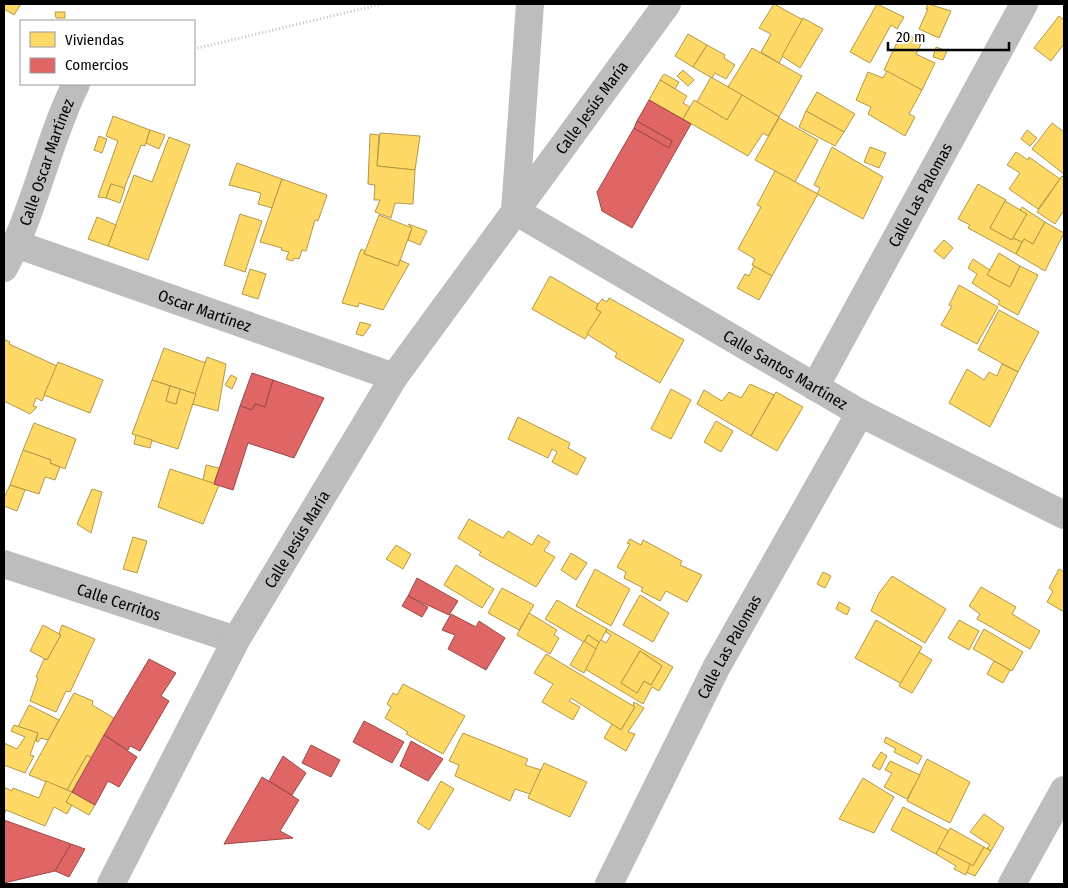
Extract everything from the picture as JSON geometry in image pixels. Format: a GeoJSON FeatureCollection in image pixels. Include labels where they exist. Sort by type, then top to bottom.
{"type":"FeatureCollection","features":[{"type":"Feature","properties":{"kind":"street"},"geometry":{"type":"LineString","coordinates":[[514,211],[530,4]]}},
{"type":"Feature","properties":{"kind":"street","name":"Calle Jesús María"},"geometry":{"type":"LineString","coordinates":[[111,884],[236,640],[394,377],[667,4]]}},
{"type":"Feature","properties":{"kind":"street","name":"Calle Las Palomas"},"geometry":{"type":"LineString","coordinates":[[815,388],[1024,4]]}},
{"type":"Feature","properties":{"kind":"street","name":"Calle Oscar Martínez"},"geometry":{"type":"LineString","coordinates":[[4,268],[16,244],[61,115],[76,85]]}},
{"type":"Feature","properties":{"kind":"street","name":"Calle Santos Martínez"},"geometry":{"type":"LineString","coordinates":[[514,211],[860,413],[1064,515]]}},
{"type":"Feature","properties":{"kind":"street","name":"Oscar Martínez"},"geometry":{"type":"LineString","coordinates":[[16,244],[394,377]]}},
{"type":"Feature","properties":{"kind":"street","name":"Calle Las Palomas"},"geometry":{"type":"LineString","coordinates":[[609,884],[716,668],[860,413]]}},
{"type":"Feature","properties":{"kind":"street","name":"Calle Cerritos"},"geometry":{"type":"LineString","coordinates":[[4,564],[236,640]]}},
{"type":"Feature","properties":{"kind":"street"},"geometry":{"type":"LineString","coordinates":[[1012,884],[1064,790]]}},
{"type":"Feature","properties":{"kind":"path"},"geometry":{"type":"LineString","coordinates":[[195,49],[382,4]]}},
{"type":"Feature","properties":{"kind":"building: Viviendas"},"geometry":{"type":"Polygon","coordinates":[[[4,4],[21,4],[14,15],[4,9],[4,4]]]}},
{"type":"Feature","properties":{"kind":"building: Viviendas"},"geometry":{"type":"Polygon","coordinates":[[[774,4],[803,20],[779,63],[761,52],[771,34],[759,28],[774,4]]]}},
{"type":"Feature","properties":{"kind":"building: Viviendas"},"geometry":{"type":"Polygon","coordinates":[[[877,4],[904,17],[897,29],[891,25],[870,63],[850,52],[877,4]]]}},
{"type":"Feature","properties":{"kind":"building: Viviendas"},"geometry":{"type":"Polygon","coordinates":[[[928,4],[951,11],[939,38],[919,29],[928,9],[926,9],[928,4]]]}},
{"type":"Feature","properties":{"kind":"building: Viviendas"},"geometry":{"type":"Polygon","coordinates":[[[55,12],[65,12],[65,18],[56,18],[55,12]]]}},
{"type":"Feature","properties":{"kind":"building: Viviendas"},"geometry":{"type":"Polygon","coordinates":[[[1059,16],[1064,20],[1064,44],[1051,61],[1034,48],[1059,16]]]}},
{"type":"Feature","properties":{"kind":"building: Viviendas"},"geometry":{"type":"Polygon","coordinates":[[[803,18],[823,29],[800,68],[782,56],[803,18]]]}},
{"type":"Feature","properties":{"kind":"building: Viviendas"},"geometry":{"type":"Polygon","coordinates":[[[902,32],[922,42],[916,54],[935,63],[922,90],[884,70],[902,32]]]}},
{"type":"Feature","properties":{"kind":"building: Viviendas"},"geometry":{"type":"Polygon","coordinates":[[[688,34],[707,45],[693,67],[675,56],[688,34]]]}},
{"type":"Feature","properties":{"kind":"building: Viviendas"},"geometry":{"type":"Polygon","coordinates":[[[707,45],[725,55],[724,58],[735,65],[726,79],[715,73],[712,78],[693,67],[707,45]]]}},
{"type":"Feature","properties":{"kind":"building: Viviendas"},"geometry":{"type":"Polygon","coordinates":[[[936,47],[947,51],[943,60],[933,57],[936,47]]]}},
{"type":"Feature","properties":{"kind":"building: Viviendas"},"geometry":{"type":"Polygon","coordinates":[[[752,48],[802,76],[779,117],[728,87],[752,48]]]}},
{"type":"Feature","properties":{"kind":"building: Viviendas"},"geometry":{"type":"Polygon","coordinates":[[[683,70],[694,80],[688,86],[677,76],[683,70]]]}},
{"type":"Feature","properties":{"kind":"building: Viviendas"},"geometry":{"type":"Polygon","coordinates":[[[887,71],[922,90],[909,114],[915,117],[905,136],[868,114],[871,107],[856,100],[868,72],[883,78],[887,71]]]}},
{"type":"Feature","properties":{"kind":"building: Viviendas"},"geometry":{"type":"Polygon","coordinates":[[[664,74],[679,82],[675,89],[660,80],[664,74]]]}},
{"type":"Feature","properties":{"kind":"building: Viviendas"},"geometry":{"type":"Polygon","coordinates":[[[711,77],[742,95],[727,120],[697,102],[711,77]]]}},
{"type":"Feature","properties":{"kind":"building: Viviendas"},"geometry":{"type":"Polygon","coordinates":[[[660,80],[687,96],[683,103],[690,107],[683,119],[649,100],[660,80]]]}},
{"type":"Feature","properties":{"kind":"building: Viviendas"},"geometry":{"type":"Polygon","coordinates":[[[817,92],[855,114],[844,132],[806,111],[817,92]]]}},
{"type":"Feature","properties":{"kind":"building: Viviendas"},"geometry":{"type":"Polygon","coordinates":[[[742,95],[779,117],[768,136],[763,133],[748,156],[683,119],[694,100],[727,120],[742,95]]]}},
{"type":"Feature","properties":{"kind":"building: Viviendas"},"geometry":{"type":"Polygon","coordinates":[[[806,111],[844,132],[835,146],[799,127],[806,111]]]}},
{"type":"Feature","properties":{"kind":"building: Viviendas"},"geometry":{"type":"Polygon","coordinates":[[[113,116],[150,130],[145,146],[141,145],[124,189],[111,184],[106,198],[98,197],[118,141],[106,136],[113,116]]]}},
{"type":"Feature","properties":{"kind":"building: Viviendas"},"geometry":{"type":"Polygon","coordinates":[[[779,118],[818,140],[795,182],[755,160],[779,118]]]}},
{"type":"Feature","properties":{"kind":"building: Viviendas"},"geometry":{"type":"Polygon","coordinates":[[[1052,123],[1064,132],[1064,174],[1032,149],[1052,123]]]}},
{"type":"Feature","properties":{"kind":"building: Viviendas"},"geometry":{"type":"Polygon","coordinates":[[[150,130],[165,135],[159,149],[146,143],[150,130]]]}},
{"type":"Feature","properties":{"kind":"building: Viviendas"},"geometry":{"type":"Polygon","coordinates":[[[1027,130],[1037,138],[1030,146],[1021,139],[1027,130]]]}},
{"type":"Feature","properties":{"kind":"building: Viviendas"},"geometry":{"type":"Polygon","coordinates":[[[380,133],[420,136],[415,170],[377,166],[380,133]]]}},
{"type":"Feature","properties":{"kind":"building: Viviendas"},"geometry":{"type":"Polygon","coordinates":[[[370,134],[379,135],[377,166],[415,170],[413,204],[395,203],[391,218],[375,212],[380,200],[374,200],[375,185],[368,184],[370,134]]]}},
{"type":"Feature","properties":{"kind":"building: Viviendas"},"geometry":{"type":"Polygon","coordinates":[[[99,136],[107,139],[102,153],[94,150],[99,136]]]}},
{"type":"Feature","properties":{"kind":"building: Viviendas"},"geometry":{"type":"Polygon","coordinates":[[[169,137],[190,145],[148,260],[108,246],[134,175],[152,182],[169,137]]]}},
{"type":"Feature","properties":{"kind":"building: Viviendas"},"geometry":{"type":"Polygon","coordinates":[[[832,147],[883,177],[863,219],[817,194],[820,188],[814,185],[832,147]]]}},
{"type":"Feature","properties":{"kind":"building: Viviendas"},"geometry":{"type":"Polygon","coordinates":[[[870,147],[886,153],[879,168],[864,162],[870,147]]]}},
{"type":"Feature","properties":{"kind":"building: Viviendas"},"geometry":{"type":"Polygon","coordinates":[[[1016,152],[1028,160],[1029,157],[1060,179],[1038,209],[1009,189],[1020,173],[1007,165],[1016,152]]]}},
{"type":"Feature","properties":{"kind":"building: Viviendas"},"geometry":{"type":"Polygon","coordinates":[[[237,163],[282,179],[272,208],[258,204],[261,193],[229,185],[237,163]]]}},
{"type":"Feature","properties":{"kind":"building: Viviendas"},"geometry":{"type":"Polygon","coordinates":[[[775,171],[818,194],[772,276],[752,265],[755,259],[738,249],[761,207],[757,205],[775,171]]]}},
{"type":"Feature","properties":{"kind":"building: Viviendas"},"geometry":{"type":"Polygon","coordinates":[[[1062,176],[1064,178],[1064,210],[1055,224],[1037,212],[1062,176]]]}},
{"type":"Feature","properties":{"kind":"building: Viviendas"},"geometry":{"type":"Polygon","coordinates":[[[282,179],[327,195],[318,221],[315,220],[306,251],[302,250],[299,259],[294,258],[293,261],[286,259],[289,252],[260,242],[282,179]]]}},
{"type":"Feature","properties":{"kind":"building: Viviendas"},"geometry":{"type":"Polygon","coordinates":[[[111,184],[125,188],[120,203],[106,198],[111,184]]]}},
{"type":"Feature","properties":{"kind":"building: Viviendas"},"geometry":{"type":"Polygon","coordinates":[[[978,184],[1006,200],[990,228],[1012,240],[1013,238],[1022,242],[1016,254],[968,228],[970,225],[958,219],[978,184]]]}},
{"type":"Feature","properties":{"kind":"building: Viviendas"},"geometry":{"type":"Polygon","coordinates":[[[1005,201],[1027,214],[1012,240],[990,228],[1005,201]]]}},
{"type":"Feature","properties":{"kind":"building: Viviendas"},"geometry":{"type":"Polygon","coordinates":[[[1022,207],[1045,222],[1033,244],[1024,239],[1022,242],[1013,238],[1027,214],[1020,210],[1022,207]]]}},
{"type":"Feature","properties":{"kind":"building: Viviendas"},"geometry":{"type":"Polygon","coordinates":[[[240,214],[262,221],[245,272],[224,265],[240,214]]]}},
{"type":"Feature","properties":{"kind":"building: Viviendas"},"geometry":{"type":"Polygon","coordinates":[[[379,215],[412,228],[398,266],[364,254],[379,215]]]}},
{"type":"Feature","properties":{"kind":"building: Viviendas"},"geometry":{"type":"Polygon","coordinates":[[[97,217],[116,225],[108,246],[88,239],[97,217]]]}},
{"type":"Feature","properties":{"kind":"building: Viviendas"},"geometry":{"type":"Polygon","coordinates":[[[1045,222],[1064,233],[1045,271],[1016,254],[1024,239],[1033,244],[1045,222]]]}},
{"type":"Feature","properties":{"kind":"building: Viviendas"},"geometry":{"type":"Polygon","coordinates":[[[408,224],[427,231],[420,245],[408,240],[412,228],[408,224]]]}},
{"type":"Feature","properties":{"kind":"building: Viviendas"},"geometry":{"type":"Polygon","coordinates":[[[944,240],[953,248],[944,259],[934,251],[944,240]]]}},
{"type":"Feature","properties":{"kind":"building: Viviendas"},"geometry":{"type":"Polygon","coordinates":[[[361,249],[365,251],[364,254],[398,266],[400,260],[409,264],[383,310],[359,303],[358,307],[342,303],[361,249]]]}},
{"type":"Feature","properties":{"kind":"building: Viviendas"},"geometry":{"type":"Polygon","coordinates":[[[999,253],[1020,266],[1010,287],[987,275],[999,253]]]}},
{"type":"Feature","properties":{"kind":"building: Viviendas"},"geometry":{"type":"Polygon","coordinates":[[[973,259],[990,270],[987,275],[1010,287],[1020,266],[1038,275],[1018,315],[998,304],[1000,301],[972,283],[977,274],[968,268],[973,259]]]}},
{"type":"Feature","properties":{"kind":"building: Viviendas"},"geometry":{"type":"Polygon","coordinates":[[[754,266],[772,276],[759,300],[737,288],[745,274],[749,276],[754,266]]]}},
{"type":"Feature","properties":{"kind":"building: Viviendas"},"geometry":{"type":"Polygon","coordinates":[[[250,269],[266,274],[258,299],[242,294],[250,269]]]}},
{"type":"Feature","properties":{"kind":"building: Viviendas"},"geometry":{"type":"Polygon","coordinates":[[[550,276],[598,304],[596,309],[601,312],[585,339],[532,309],[550,276]]]}},
{"type":"Feature","properties":{"kind":"building: Viviendas"},"geometry":{"type":"Polygon","coordinates":[[[959,285],[998,307],[977,344],[941,325],[952,306],[949,305],[959,285]]]}},
{"type":"Feature","properties":{"kind":"building: Viviendas"},"geometry":{"type":"Polygon","coordinates":[[[609,298],[684,340],[660,383],[615,357],[617,353],[587,334],[601,312],[596,309],[598,304],[602,299],[607,302],[609,298]]]}},
{"type":"Feature","properties":{"kind":"building: Viviendas"},"geometry":{"type":"Polygon","coordinates":[[[999,310],[1039,332],[1018,372],[978,350],[999,310]]]}},
{"type":"Feature","properties":{"kind":"building: Viviendas"},"geometry":{"type":"Polygon","coordinates":[[[360,322],[371,325],[363,336],[356,334],[360,322]]]}},
{"type":"Feature","properties":{"kind":"building: Viviendas"},"geometry":{"type":"Polygon","coordinates":[[[4,339],[10,342],[9,344],[57,366],[42,401],[36,398],[33,406],[37,407],[30,414],[4,401],[4,339]]]}},
{"type":"Feature","properties":{"kind":"building: Viviendas"},"geometry":{"type":"Polygon","coordinates":[[[164,348],[206,363],[196,394],[152,380],[164,348]]]}},
{"type":"Feature","properties":{"kind":"building: Viviendas"},"geometry":{"type":"Polygon","coordinates":[[[207,357],[226,364],[218,411],[192,404],[207,357]]]}},
{"type":"Feature","properties":{"kind":"building: Viviendas"},"geometry":{"type":"Polygon","coordinates":[[[58,362],[103,380],[90,413],[44,395],[58,362]]]}},
{"type":"Feature","properties":{"kind":"building: Viviendas"},"geometry":{"type":"Polygon","coordinates":[[[1002,364],[1018,372],[990,427],[949,403],[967,369],[984,380],[989,372],[997,376],[1002,364]]]}},
{"type":"Feature","properties":{"kind":"building: Viviendas"},"geometry":{"type":"Polygon","coordinates":[[[231,375],[237,378],[232,389],[225,385],[231,375]]]}},
{"type":"Feature","properties":{"kind":"building: Viviendas"},"geometry":{"type":"Polygon","coordinates":[[[152,380],[170,386],[166,401],[176,404],[180,389],[196,394],[178,449],[132,434],[152,380]]]}},
{"type":"Feature","properties":{"kind":"building: Viviendas"},"geometry":{"type":"Polygon","coordinates":[[[750,384],[774,395],[751,436],[697,404],[704,390],[722,401],[729,392],[741,398],[750,384]]]}},
{"type":"Feature","properties":{"kind":"building: Viviendas"},"geometry":{"type":"Polygon","coordinates":[[[170,386],[180,389],[176,404],[166,401],[170,386]]]}},
{"type":"Feature","properties":{"kind":"building: Viviendas"},"geometry":{"type":"Polygon","coordinates":[[[671,389],[691,400],[671,439],[651,429],[671,389]]]}},
{"type":"Feature","properties":{"kind":"building: Viviendas"},"geometry":{"type":"Polygon","coordinates":[[[776,392],[803,407],[777,451],[751,436],[776,392]]]}},
{"type":"Feature","properties":{"kind":"building: Viviendas"},"geometry":{"type":"Polygon","coordinates":[[[518,417],[570,443],[568,448],[586,458],[577,475],[552,462],[557,452],[552,449],[548,458],[508,439],[518,417]]]}},
{"type":"Feature","properties":{"kind":"building: Viviendas"},"geometry":{"type":"Polygon","coordinates":[[[716,421],[733,431],[721,452],[704,442],[716,421]]]}},
{"type":"Feature","properties":{"kind":"building: Viviendas"},"geometry":{"type":"Polygon","coordinates":[[[34,423],[76,439],[65,469],[50,463],[51,460],[23,450],[34,423]]]}},
{"type":"Feature","properties":{"kind":"building: Viviendas"},"geometry":{"type":"Polygon","coordinates":[[[136,435],[152,440],[150,448],[134,444],[136,435]]]}},
{"type":"Feature","properties":{"kind":"building: Viviendas"},"geometry":{"type":"Polygon","coordinates":[[[23,450],[51,460],[50,463],[60,467],[55,480],[45,477],[39,494],[10,485],[23,450]]]}},
{"type":"Feature","properties":{"kind":"building: Viviendas"},"geometry":{"type":"Polygon","coordinates":[[[206,465],[219,468],[214,484],[203,480],[206,465]]]}},
{"type":"Feature","properties":{"kind":"building: Viviendas"},"geometry":{"type":"Polygon","coordinates":[[[170,469],[219,485],[203,524],[158,507],[170,469]]]}},
{"type":"Feature","properties":{"kind":"building: Viviendas"},"geometry":{"type":"Polygon","coordinates":[[[10,485],[25,490],[17,511],[4,506],[4,498],[10,485]]]}},
{"type":"Feature","properties":{"kind":"building: Viviendas"},"geometry":{"type":"Polygon","coordinates":[[[92,489],[102,492],[91,533],[77,524],[92,489]]]}},
{"type":"Feature","properties":{"kind":"building: Viviendas"},"geometry":{"type":"Polygon","coordinates":[[[469,519],[503,538],[508,531],[532,545],[538,535],[550,542],[544,551],[555,557],[536,587],[479,555],[481,552],[458,538],[469,519]]]}},
{"type":"Feature","properties":{"kind":"building: Viviendas"},"geometry":{"type":"Polygon","coordinates":[[[133,537],[147,541],[137,573],[123,569],[133,537]]]}},
{"type":"Feature","properties":{"kind":"building: Viviendas"},"geometry":{"type":"Polygon","coordinates":[[[630,539],[641,545],[643,540],[682,561],[680,565],[702,575],[687,602],[666,591],[660,601],[641,591],[643,588],[624,578],[626,572],[617,567],[630,544],[627,543],[630,539]]]}},
{"type":"Feature","properties":{"kind":"building: Viviendas"},"geometry":{"type":"Polygon","coordinates":[[[396,545],[411,554],[403,569],[386,559],[396,545]]]}},
{"type":"Feature","properties":{"kind":"building: Viviendas"},"geometry":{"type":"Polygon","coordinates":[[[571,553],[587,563],[576,580],[561,570],[571,553]]]}},
{"type":"Feature","properties":{"kind":"building: Viviendas"},"geometry":{"type":"Polygon","coordinates":[[[456,565],[494,589],[482,608],[444,585],[456,565]]]}},
{"type":"Feature","properties":{"kind":"building: Viviendas"},"geometry":{"type":"Polygon","coordinates":[[[595,569],[630,589],[611,626],[576,606],[595,569]]]}},
{"type":"Feature","properties":{"kind":"building: Viviendas"},"geometry":{"type":"Polygon","coordinates":[[[1059,569],[1064,572],[1064,612],[1047,602],[1053,591],[1049,588],[1059,569]]]}},
{"type":"Feature","properties":{"kind":"building: Viviendas"},"geometry":{"type":"Polygon","coordinates":[[[823,572],[831,576],[825,588],[817,584],[823,572]]]}},
{"type":"Feature","properties":{"kind":"building: Viviendas"},"geometry":{"type":"Polygon","coordinates":[[[892,576],[946,609],[925,643],[871,611],[879,593],[892,576]]]}},
{"type":"Feature","properties":{"kind":"building: Viviendas"},"geometry":{"type":"Polygon","coordinates":[[[981,587],[1016,607],[1012,614],[1040,631],[1030,649],[977,619],[980,614],[969,606],[981,587]]]}},
{"type":"Feature","properties":{"kind":"building: Viviendas"},"geometry":{"type":"Polygon","coordinates":[[[502,588],[534,605],[519,630],[488,613],[502,588]]]}},
{"type":"Feature","properties":{"kind":"building: Viviendas"},"geometry":{"type":"Polygon","coordinates":[[[640,595],[669,613],[653,642],[623,625],[640,595]]]}},
{"type":"Feature","properties":{"kind":"building: Viviendas"},"geometry":{"type":"Polygon","coordinates":[[[557,600],[607,629],[601,640],[599,642],[588,635],[584,642],[545,619],[557,600]]]}},
{"type":"Feature","properties":{"kind":"building: Viviendas"},"geometry":{"type":"Polygon","coordinates":[[[839,602],[850,608],[847,615],[836,609],[839,602]]]}},
{"type":"Feature","properties":{"kind":"building: Viviendas"},"geometry":{"type":"Polygon","coordinates":[[[529,613],[557,630],[554,635],[559,638],[550,654],[517,635],[529,613]]]}},
{"type":"Feature","properties":{"kind":"building: Viviendas"},"geometry":{"type":"Polygon","coordinates":[[[876,620],[922,647],[902,684],[855,658],[876,620]]]}},
{"type":"Feature","properties":{"kind":"building: Viviendas"},"geometry":{"type":"Polygon","coordinates":[[[959,620],[979,631],[969,650],[948,638],[959,620]]]}},
{"type":"Feature","properties":{"kind":"building: Viviendas"},"geometry":{"type":"Polygon","coordinates":[[[43,625],[61,635],[47,660],[30,651],[43,625]]]}},
{"type":"Feature","properties":{"kind":"building: Viviendas"},"geometry":{"type":"Polygon","coordinates":[[[62,625],[95,639],[70,692],[66,691],[56,712],[30,701],[38,678],[36,677],[44,659],[47,660],[61,635],[59,634],[62,625]]]}},
{"type":"Feature","properties":{"kind":"building: Viviendas"},"geometry":{"type":"Polygon","coordinates":[[[607,629],[673,667],[659,691],[652,687],[643,704],[585,669],[599,642],[601,640],[606,643],[611,635],[606,632],[607,629]],[[640,651],[621,683],[637,693],[644,681],[651,685],[662,666],[640,651]]]}},
{"type":"Feature","properties":{"kind":"building: Viviendas"},"geometry":{"type":"Polygon","coordinates":[[[984,629],[1023,652],[1012,671],[973,649],[984,629]]]}},
{"type":"Feature","properties":{"kind":"building: Viviendas"},"geometry":{"type":"Polygon","coordinates":[[[588,635],[599,642],[596,649],[584,642],[588,635]]]}},
{"type":"Feature","properties":{"kind":"building: Viviendas"},"geometry":{"type":"Polygon","coordinates":[[[584,641],[596,649],[584,673],[570,665],[584,641]]]}},
{"type":"Feature","properties":{"kind":"building: Viviendas"},"geometry":{"type":"Polygon","coordinates":[[[640,651],[662,666],[651,685],[644,681],[637,693],[621,683],[640,651]]]}},
{"type":"Feature","properties":{"kind":"building: Viviendas"},"geometry":{"type":"Polygon","coordinates":[[[919,652],[932,660],[912,693],[899,686],[919,652]]]}},
{"type":"Feature","properties":{"kind":"building: Viviendas"},"geometry":{"type":"Polygon","coordinates":[[[546,654],[635,707],[621,730],[571,698],[569,701],[580,707],[573,720],[542,702],[553,684],[534,673],[546,654]]]}},
{"type":"Feature","properties":{"kind":"building: Viviendas"},"geometry":{"type":"Polygon","coordinates":[[[994,661],[1010,670],[1003,683],[987,674],[994,661]]]}},
{"type":"Feature","properties":{"kind":"building: Viviendas"},"geometry":{"type":"Polygon","coordinates":[[[403,684],[465,716],[443,754],[406,734],[408,732],[385,718],[391,707],[387,704],[393,693],[397,695],[403,684]]]}},
{"type":"Feature","properties":{"kind":"building: Viviendas"},"geometry":{"type":"Polygon","coordinates":[[[74,693],[93,701],[92,705],[114,718],[92,758],[87,755],[67,790],[29,775],[74,693]]]}},
{"type":"Feature","properties":{"kind":"building: Viviendas"},"geometry":{"type":"Polygon","coordinates":[[[634,702],[644,708],[628,732],[635,734],[626,751],[604,738],[612,724],[621,730],[635,707],[633,706],[634,702]]]}},
{"type":"Feature","properties":{"kind":"building: Viviendas"},"geometry":{"type":"Polygon","coordinates":[[[29,705],[59,720],[48,740],[41,738],[38,742],[36,741],[38,733],[18,727],[29,705]]]}},
{"type":"Feature","properties":{"kind":"building: Viviendas"},"geometry":{"type":"Polygon","coordinates":[[[14,725],[38,733],[30,755],[34,756],[25,773],[4,765],[4,743],[17,749],[25,737],[11,731],[14,725]]]}},
{"type":"Feature","properties":{"kind":"building: Viviendas"},"geometry":{"type":"Polygon","coordinates":[[[463,733],[528,759],[525,765],[541,770],[530,794],[515,789],[510,801],[455,776],[459,765],[449,761],[463,733]]]}},
{"type":"Feature","properties":{"kind":"building: Viviendas"},"geometry":{"type":"Polygon","coordinates":[[[886,737],[922,756],[918,764],[894,752],[896,749],[884,742],[886,737]]]}},
{"type":"Feature","properties":{"kind":"building: Viviendas"},"geometry":{"type":"Polygon","coordinates":[[[881,752],[887,756],[880,770],[872,766],[881,752]]]}},
{"type":"Feature","properties":{"kind":"building: Viviendas"},"geometry":{"type":"Polygon","coordinates":[[[87,755],[92,758],[72,792],[67,790],[87,755]]]}},
{"type":"Feature","properties":{"kind":"building: Viviendas"},"geometry":{"type":"Polygon","coordinates":[[[927,759],[970,782],[950,823],[907,801],[927,759]]]}},
{"type":"Feature","properties":{"kind":"building: Viviendas"},"geometry":{"type":"Polygon","coordinates":[[[890,761],[920,775],[907,799],[884,787],[892,773],[885,770],[890,761]]]}},
{"type":"Feature","properties":{"kind":"building: Viviendas"},"geometry":{"type":"Polygon","coordinates":[[[544,763],[587,782],[570,817],[528,798],[544,763]]]}},
{"type":"Feature","properties":{"kind":"building: Viviendas"},"geometry":{"type":"Polygon","coordinates":[[[863,778],[894,797],[874,833],[839,819],[863,778]]]}},
{"type":"Feature","properties":{"kind":"building: Viviendas"},"geometry":{"type":"Polygon","coordinates":[[[46,781],[72,792],[66,802],[72,805],[67,814],[54,807],[45,826],[6,810],[4,815],[4,787],[12,791],[13,788],[39,798],[46,781]]]}},
{"type":"Feature","properties":{"kind":"building: Viviendas"},"geometry":{"type":"Polygon","coordinates":[[[441,781],[454,789],[429,830],[417,822],[441,781]]]}},
{"type":"Feature","properties":{"kind":"building: Viviendas"},"geometry":{"type":"Polygon","coordinates":[[[72,792],[95,805],[89,815],[66,802],[72,792]]]}},
{"type":"Feature","properties":{"kind":"building: Viviendas"},"geometry":{"type":"Polygon","coordinates":[[[903,807],[949,831],[936,854],[891,830],[903,807]]]}},
{"type":"Feature","properties":{"kind":"building: Viviendas"},"geometry":{"type":"Polygon","coordinates":[[[984,814],[1004,828],[991,851],[987,848],[990,845],[970,832],[984,814]]]}},
{"type":"Feature","properties":{"kind":"building: Viviendas"},"geometry":{"type":"Polygon","coordinates":[[[950,828],[984,847],[973,866],[939,848],[950,828]]]}},
{"type":"Feature","properties":{"kind":"building: Viviendas"},"geometry":{"type":"Polygon","coordinates":[[[984,847],[991,851],[975,876],[966,872],[970,864],[973,866],[984,847]]]}},
{"type":"Feature","properties":{"kind":"building: Viviendas"},"geometry":{"type":"Polygon","coordinates":[[[939,848],[970,864],[966,875],[954,869],[956,866],[936,854],[939,848]]]}},
{"type":"Feature","properties":{"kind":"building: Comercios"},"geometry":{"type":"Polygon","coordinates":[[[649,100],[691,124],[632,228],[602,211],[597,192],[634,128],[669,148],[672,141],[637,121],[649,100]]]}},
{"type":"Feature","properties":{"kind":"building: Comercios"},"geometry":{"type":"Polygon","coordinates":[[[637,121],[672,141],[669,148],[634,128],[637,121]]]}},
{"type":"Feature","properties":{"kind":"building: Comercios"},"geometry":{"type":"Polygon","coordinates":[[[252,373],[273,380],[265,407],[255,404],[252,410],[240,406],[252,373]]]}},
{"type":"Feature","properties":{"kind":"building: Comercios"},"geometry":{"type":"Polygon","coordinates":[[[273,380],[324,398],[294,458],[248,443],[233,490],[214,484],[240,406],[252,410],[255,404],[265,407],[273,380]]]}},
{"type":"Feature","properties":{"kind":"building: Comercios"},"geometry":{"type":"Polygon","coordinates":[[[417,578],[458,601],[449,615],[408,596],[417,578]]]}},
{"type":"Feature","properties":{"kind":"building: Comercios"},"geometry":{"type":"Polygon","coordinates":[[[408,596],[428,607],[422,617],[402,606],[408,596]]]}},
{"type":"Feature","properties":{"kind":"building: Comercios"},"geometry":{"type":"Polygon","coordinates":[[[451,614],[476,627],[479,621],[505,638],[486,670],[448,649],[455,635],[442,630],[451,614]]]}},
{"type":"Feature","properties":{"kind":"building: Comercios"},"geometry":{"type":"Polygon","coordinates":[[[149,659],[176,673],[161,696],[169,701],[140,751],[130,746],[128,750],[104,735],[149,659]]]}},
{"type":"Feature","properties":{"kind":"building: Comercios"},"geometry":{"type":"Polygon","coordinates":[[[364,721],[404,742],[392,763],[353,742],[364,721]]]}},
{"type":"Feature","properties":{"kind":"building: Comercios"},"geometry":{"type":"Polygon","coordinates":[[[104,735],[137,757],[119,787],[108,781],[95,805],[72,792],[104,735]]]}},
{"type":"Feature","properties":{"kind":"building: Comercios"},"geometry":{"type":"Polygon","coordinates":[[[411,741],[443,759],[428,781],[400,766],[411,741]]]}},
{"type":"Feature","properties":{"kind":"building: Comercios"},"geometry":{"type":"Polygon","coordinates":[[[311,745],[340,760],[331,777],[302,763],[311,745]]]}},
{"type":"Feature","properties":{"kind":"building: Comercios"},"geometry":{"type":"Polygon","coordinates":[[[283,756],[306,773],[292,795],[269,781],[283,756]]]}},
{"type":"Feature","properties":{"kind":"building: Comercios"},"geometry":{"type":"Polygon","coordinates":[[[262,777],[299,800],[280,831],[293,838],[224,844],[262,777]]]}},
{"type":"Feature","properties":{"kind":"building: Comercios"},"geometry":{"type":"Polygon","coordinates":[[[4,820],[71,844],[55,871],[4,883],[4,820]]]}},
{"type":"Feature","properties":{"kind":"building: Comercios"},"geometry":{"type":"Polygon","coordinates":[[[71,844],[85,849],[69,877],[55,871],[71,844]]]}}]}
